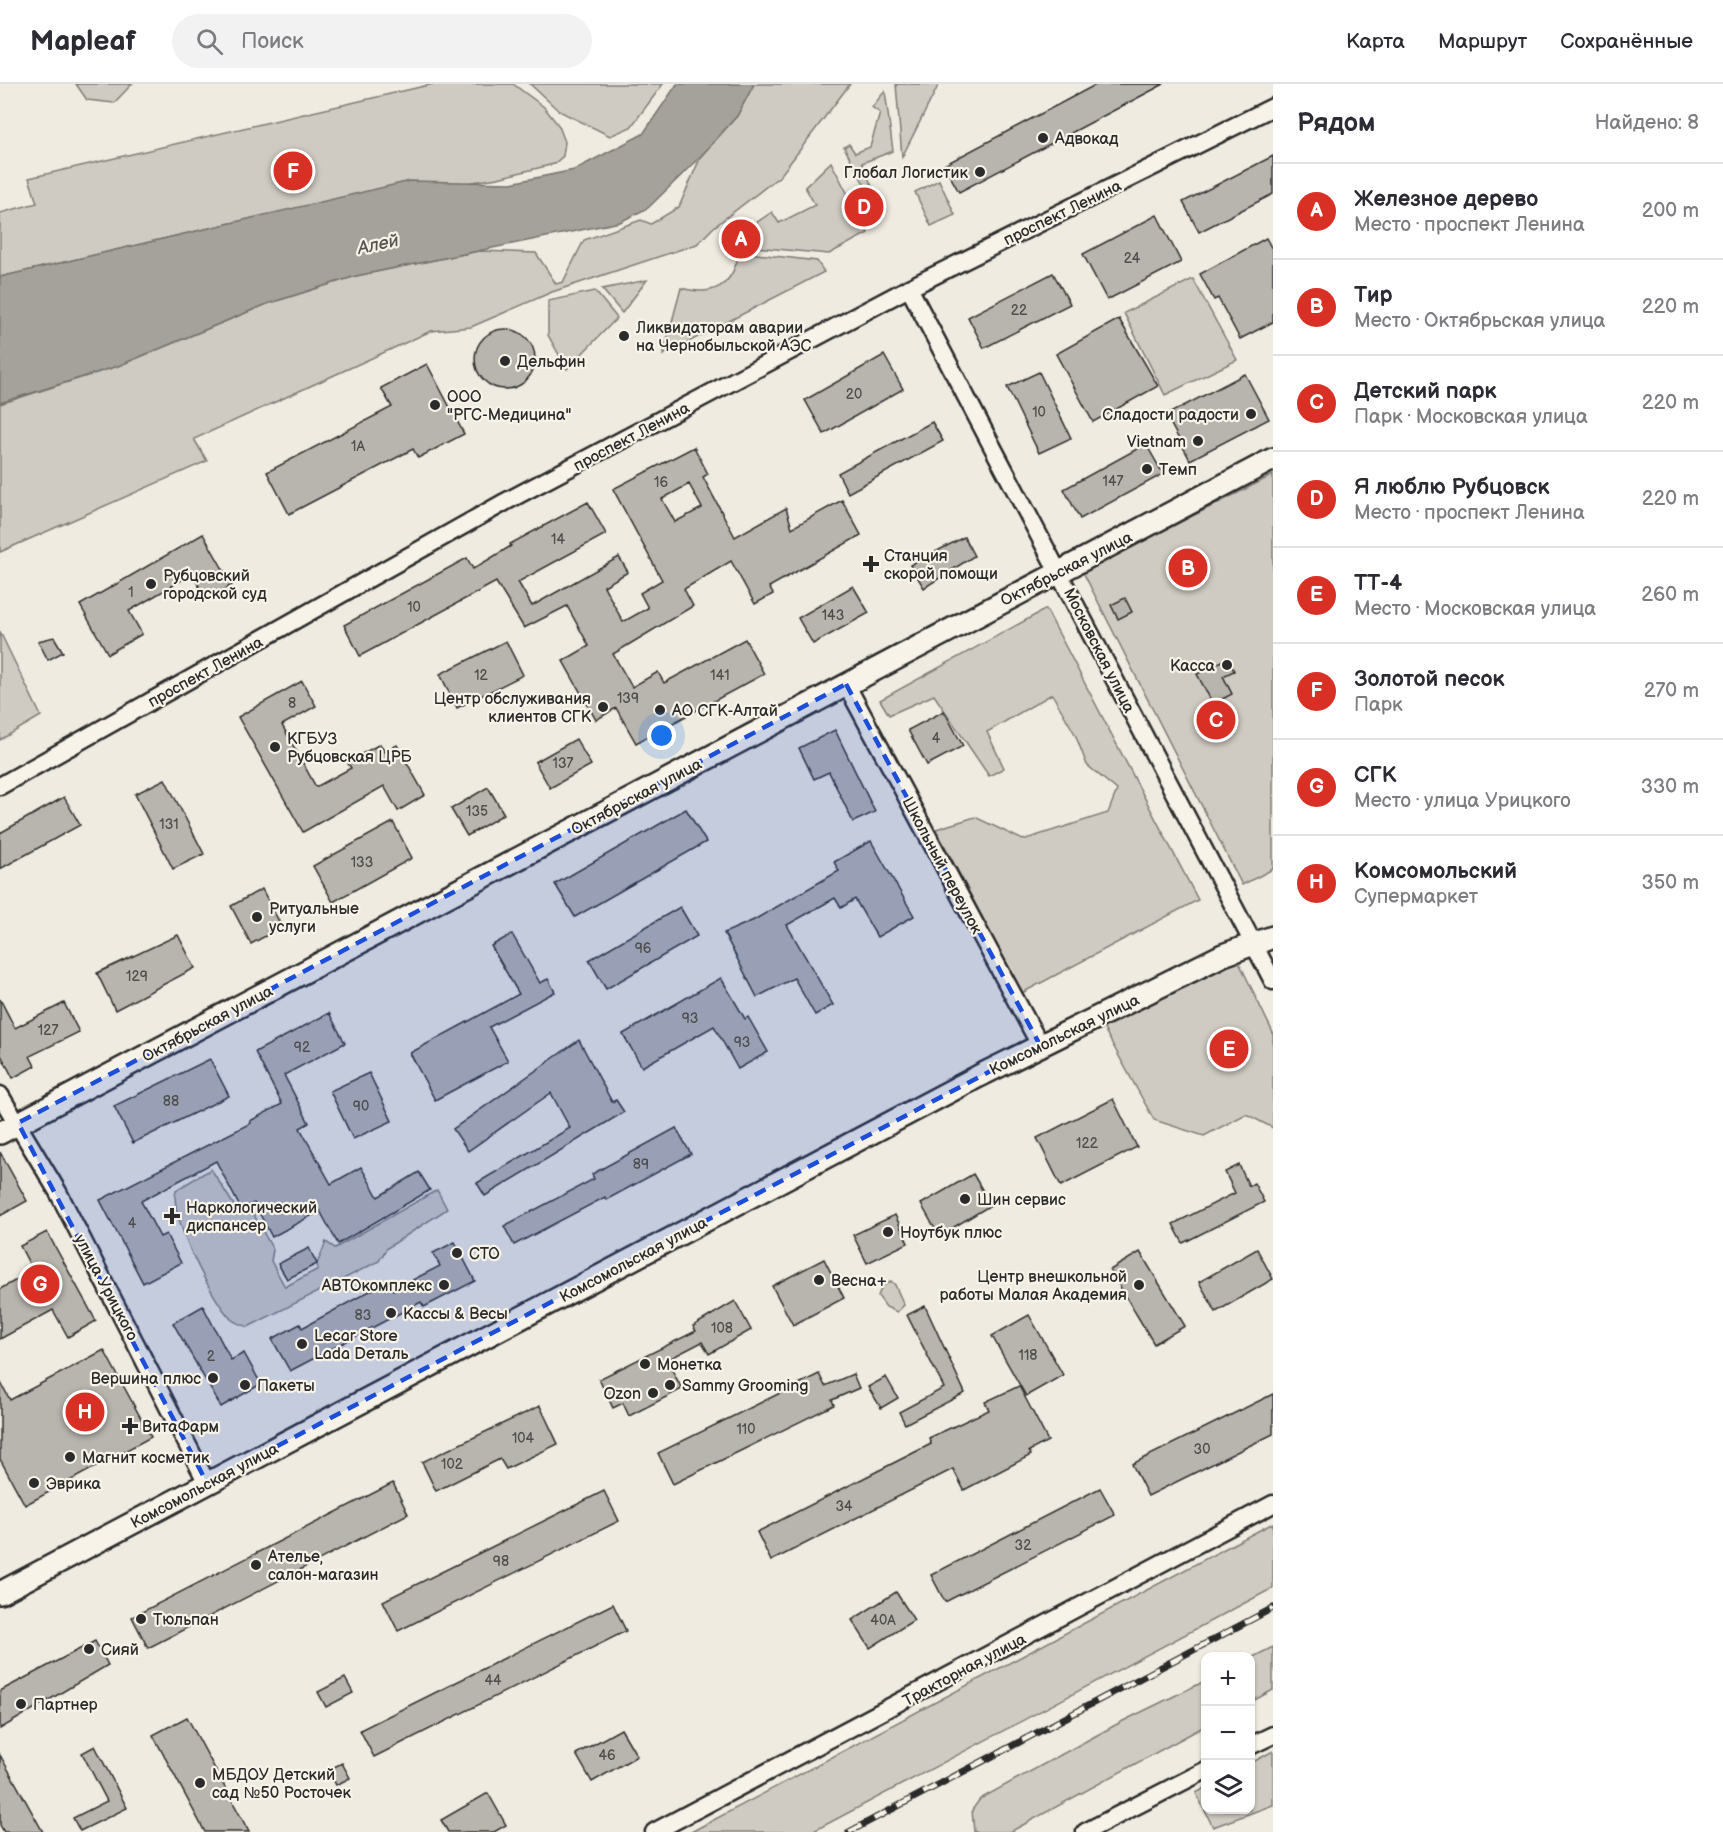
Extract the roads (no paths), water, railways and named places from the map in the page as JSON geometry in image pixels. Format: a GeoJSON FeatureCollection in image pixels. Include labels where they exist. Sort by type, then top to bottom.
{"type":"FeatureCollection","features":[{"type":"Feature","properties":{"kind":"main road","name":"Октябрьская улица"},"geometry":{"type":"LineString","coordinates":[[9,1128],[1273,459]]}},
{"type":"Feature","properties":{"kind":"main road","name":"Комсомольская улица"},"geometry":{"type":"LineString","coordinates":[[0,1593],[1040,1046],[1252,943],[1273,937]]}},
{"type":"Feature","properties":{"kind":"street","name":"проспект Ленина"},"geometry":{"type":"LineString","coordinates":[[0,786],[454,529],[909,288],[1273,107]]}},
{"type":"Feature","properties":{"kind":"street","name":"Московская улица"},"geometry":{"type":"LineString","coordinates":[[909,288],[1273,981]]}},
{"type":"Feature","properties":{"kind":"street","name":"Школьный переулок"},"geometry":{"type":"LineString","coordinates":[[846,684],[1040,1046]]}},
{"type":"Feature","properties":{"kind":"street","name":"улица Урицкого"},"geometry":{"type":"LineString","coordinates":[[0,1095],[9,1128],[126,1321],[207,1483]]}},
{"type":"Feature","properties":{"kind":"street","name":"Тракторная улица"},"geometry":{"type":"LineString","coordinates":[[654,1832],[1273,1504]]}},
{"type":"Feature","properties":{"kind":"street"},"geometry":{"type":"LineString","coordinates":[[1255,1744],[1273,1735]]}},
{"type":"Feature","properties":{"kind":"street"},"geometry":{"type":"LineString","coordinates":[[1085,1832],[1201,1773]]}},
{"type":"Feature","properties":{"kind":"water","name":"Алей"},"geometry":{"type":"Polygon","coordinates":[[[677,84],[754,84],[737,116],[701,156],[648,208],[620,222],[356,276],[267,304],[118,366],[0,403],[0,277],[410,181],[511,183],[574,170],[643,134],[677,84]]]}},
{"type":"Feature","properties":{"kind":"railway"},"geometry":{"type":"LineString","coordinates":[[849,1832],[1273,1608]]}},
{"type":"Feature","properties":{"kind":"place","name":"Адвокад"},"geometry":{"type":"Point","coordinates":[1043,138]}},
{"type":"Feature","properties":{"kind":"place","name":"Золотой песок"},"geometry":{"type":"Point","coordinates":[293,171]}},
{"type":"Feature","properties":{"kind":"place","name":"Глобал Логистик"},"geometry":{"type":"Point","coordinates":[980,172]}},
{"type":"Feature","properties":{"kind":"place","name":"Я люблю Рубцовск"},"geometry":{"type":"Point","coordinates":[864,207]}},
{"type":"Feature","properties":{"kind":"place","name":"Железное дерево"},"geometry":{"type":"Point","coordinates":[741,239]}},
{"type":"Feature","properties":{"kind":"place","name":"Ликвидаторам аварии на Чернобыльской АЭС"},"geometry":{"type":"Point","coordinates":[624,336]}},
{"type":"Feature","properties":{"kind":"place","name":"Дельфин"},"geometry":{"type":"Point","coordinates":[505,361]}},
{"type":"Feature","properties":{"kind":"place","name":"ООО \"РГС-Медицина\""},"geometry":{"type":"Point","coordinates":[435,405]}},
{"type":"Feature","properties":{"kind":"place","name":"Сладости радости"},"geometry":{"type":"Point","coordinates":[1251,414]}},
{"type":"Feature","properties":{"kind":"place","name":"Vietnam"},"geometry":{"type":"Point","coordinates":[1198,441]}},
{"type":"Feature","properties":{"kind":"place","name":"Темп"},"geometry":{"type":"Point","coordinates":[1147,469]}},
{"type":"Feature","properties":{"kind":"place","name":"Станция скорой помощи"},"geometry":{"type":"Point","coordinates":[871,564]}},
{"type":"Feature","properties":{"kind":"place","name":"Тир"},"geometry":{"type":"Point","coordinates":[1188,568]}},
{"type":"Feature","properties":{"kind":"place","name":"Рубцовский городской суд"},"geometry":{"type":"Point","coordinates":[151,584]}},
{"type":"Feature","properties":{"kind":"place","name":"Касса"},"geometry":{"type":"Point","coordinates":[1227,665]}},
{"type":"Feature","properties":{"kind":"place","name":"Центр обслуживания клиентов СГК"},"geometry":{"type":"Point","coordinates":[603,707]}},
{"type":"Feature","properties":{"kind":"place","name":"АО СГК-Алтай"},"geometry":{"type":"Point","coordinates":[660,710]}},
{"type":"Feature","properties":{"kind":"place","name":"Детский парк"},"geometry":{"type":"Point","coordinates":[1216,720]}},
{"type":"Feature","properties":{"kind":"place","name":"КГБУЗ Рубцовская ЦРБ"},"geometry":{"type":"Point","coordinates":[275,747]}},
{"type":"Feature","properties":{"kind":"place","name":"Ритуальные услуги"},"geometry":{"type":"Point","coordinates":[257,917]}},
{"type":"Feature","properties":{"kind":"place","name":"ТТ-4"},"geometry":{"type":"Point","coordinates":[1229,1049]}},
{"type":"Feature","properties":{"kind":"place","name":"Шин сервис"},"geometry":{"type":"Point","coordinates":[965,1199]}},
{"type":"Feature","properties":{"kind":"place","name":"Наркологический диспансер"},"geometry":{"type":"Point","coordinates":[172,1216]}},
{"type":"Feature","properties":{"kind":"place","name":"Ноутбук плюс"},"geometry":{"type":"Point","coordinates":[888,1232]}},
{"type":"Feature","properties":{"kind":"place","name":"СТО"},"geometry":{"type":"Point","coordinates":[457,1253]}},
{"type":"Feature","properties":{"kind":"place","name":"Весна+"},"geometry":{"type":"Point","coordinates":[819,1280]}},
{"type":"Feature","properties":{"kind":"place","name":"СГК"},"geometry":{"type":"Point","coordinates":[40,1284]}},
{"type":"Feature","properties":{"kind":"place","name":"АВТОкомплекс"},"geometry":{"type":"Point","coordinates":[444,1285]}},
{"type":"Feature","properties":{"kind":"place","name":"Центр внешкольной работы Малая Академия"},"geometry":{"type":"Point","coordinates":[1139,1285]}},
{"type":"Feature","properties":{"kind":"place","name":"Кассы & Весы"},"geometry":{"type":"Point","coordinates":[391,1313]}},
{"type":"Feature","properties":{"kind":"place","name":"Lecar Store Lada Dеталь"},"geometry":{"type":"Point","coordinates":[302,1344]}},
{"type":"Feature","properties":{"kind":"place","name":"Монетка"},"geometry":{"type":"Point","coordinates":[645,1364]}},
{"type":"Feature","properties":{"kind":"place","name":"Вершина плюс"},"geometry":{"type":"Point","coordinates":[213,1378]}},
{"type":"Feature","properties":{"kind":"place","name":"Пакеты"},"geometry":{"type":"Point","coordinates":[245,1385]}},
{"type":"Feature","properties":{"kind":"place","name":"Sammy Grooming"},"geometry":{"type":"Point","coordinates":[670,1385]}},
{"type":"Feature","properties":{"kind":"place","name":"Ozon"},"geometry":{"type":"Point","coordinates":[653,1393]}},
{"type":"Feature","properties":{"kind":"place","name":"Комсомольский"},"geometry":{"type":"Point","coordinates":[85,1412]}},
{"type":"Feature","properties":{"kind":"place","name":"ВитаФарм"},"geometry":{"type":"Point","coordinates":[130,1426]}},
{"type":"Feature","properties":{"kind":"place","name":"Магнит косметик"},"geometry":{"type":"Point","coordinates":[70,1457]}},
{"type":"Feature","properties":{"kind":"place","name":"Эврика"},"geometry":{"type":"Point","coordinates":[34,1483]}},
{"type":"Feature","properties":{"kind":"place","name":"Ателье, салон-магазин"},"geometry":{"type":"Point","coordinates":[256,1565]}},
{"type":"Feature","properties":{"kind":"place","name":"Тюльпан"},"geometry":{"type":"Point","coordinates":[141,1619]}},
{"type":"Feature","properties":{"kind":"place","name":"Сияй"},"geometry":{"type":"Point","coordinates":[89,1649]}},
{"type":"Feature","properties":{"kind":"place","name":"Партнер"},"geometry":{"type":"Point","coordinates":[21,1704]}},
{"type":"Feature","properties":{"kind":"place","name":"МБДОУ Детский сад №50 Росточек"},"geometry":{"type":"Point","coordinates":[200,1783]}}]}
